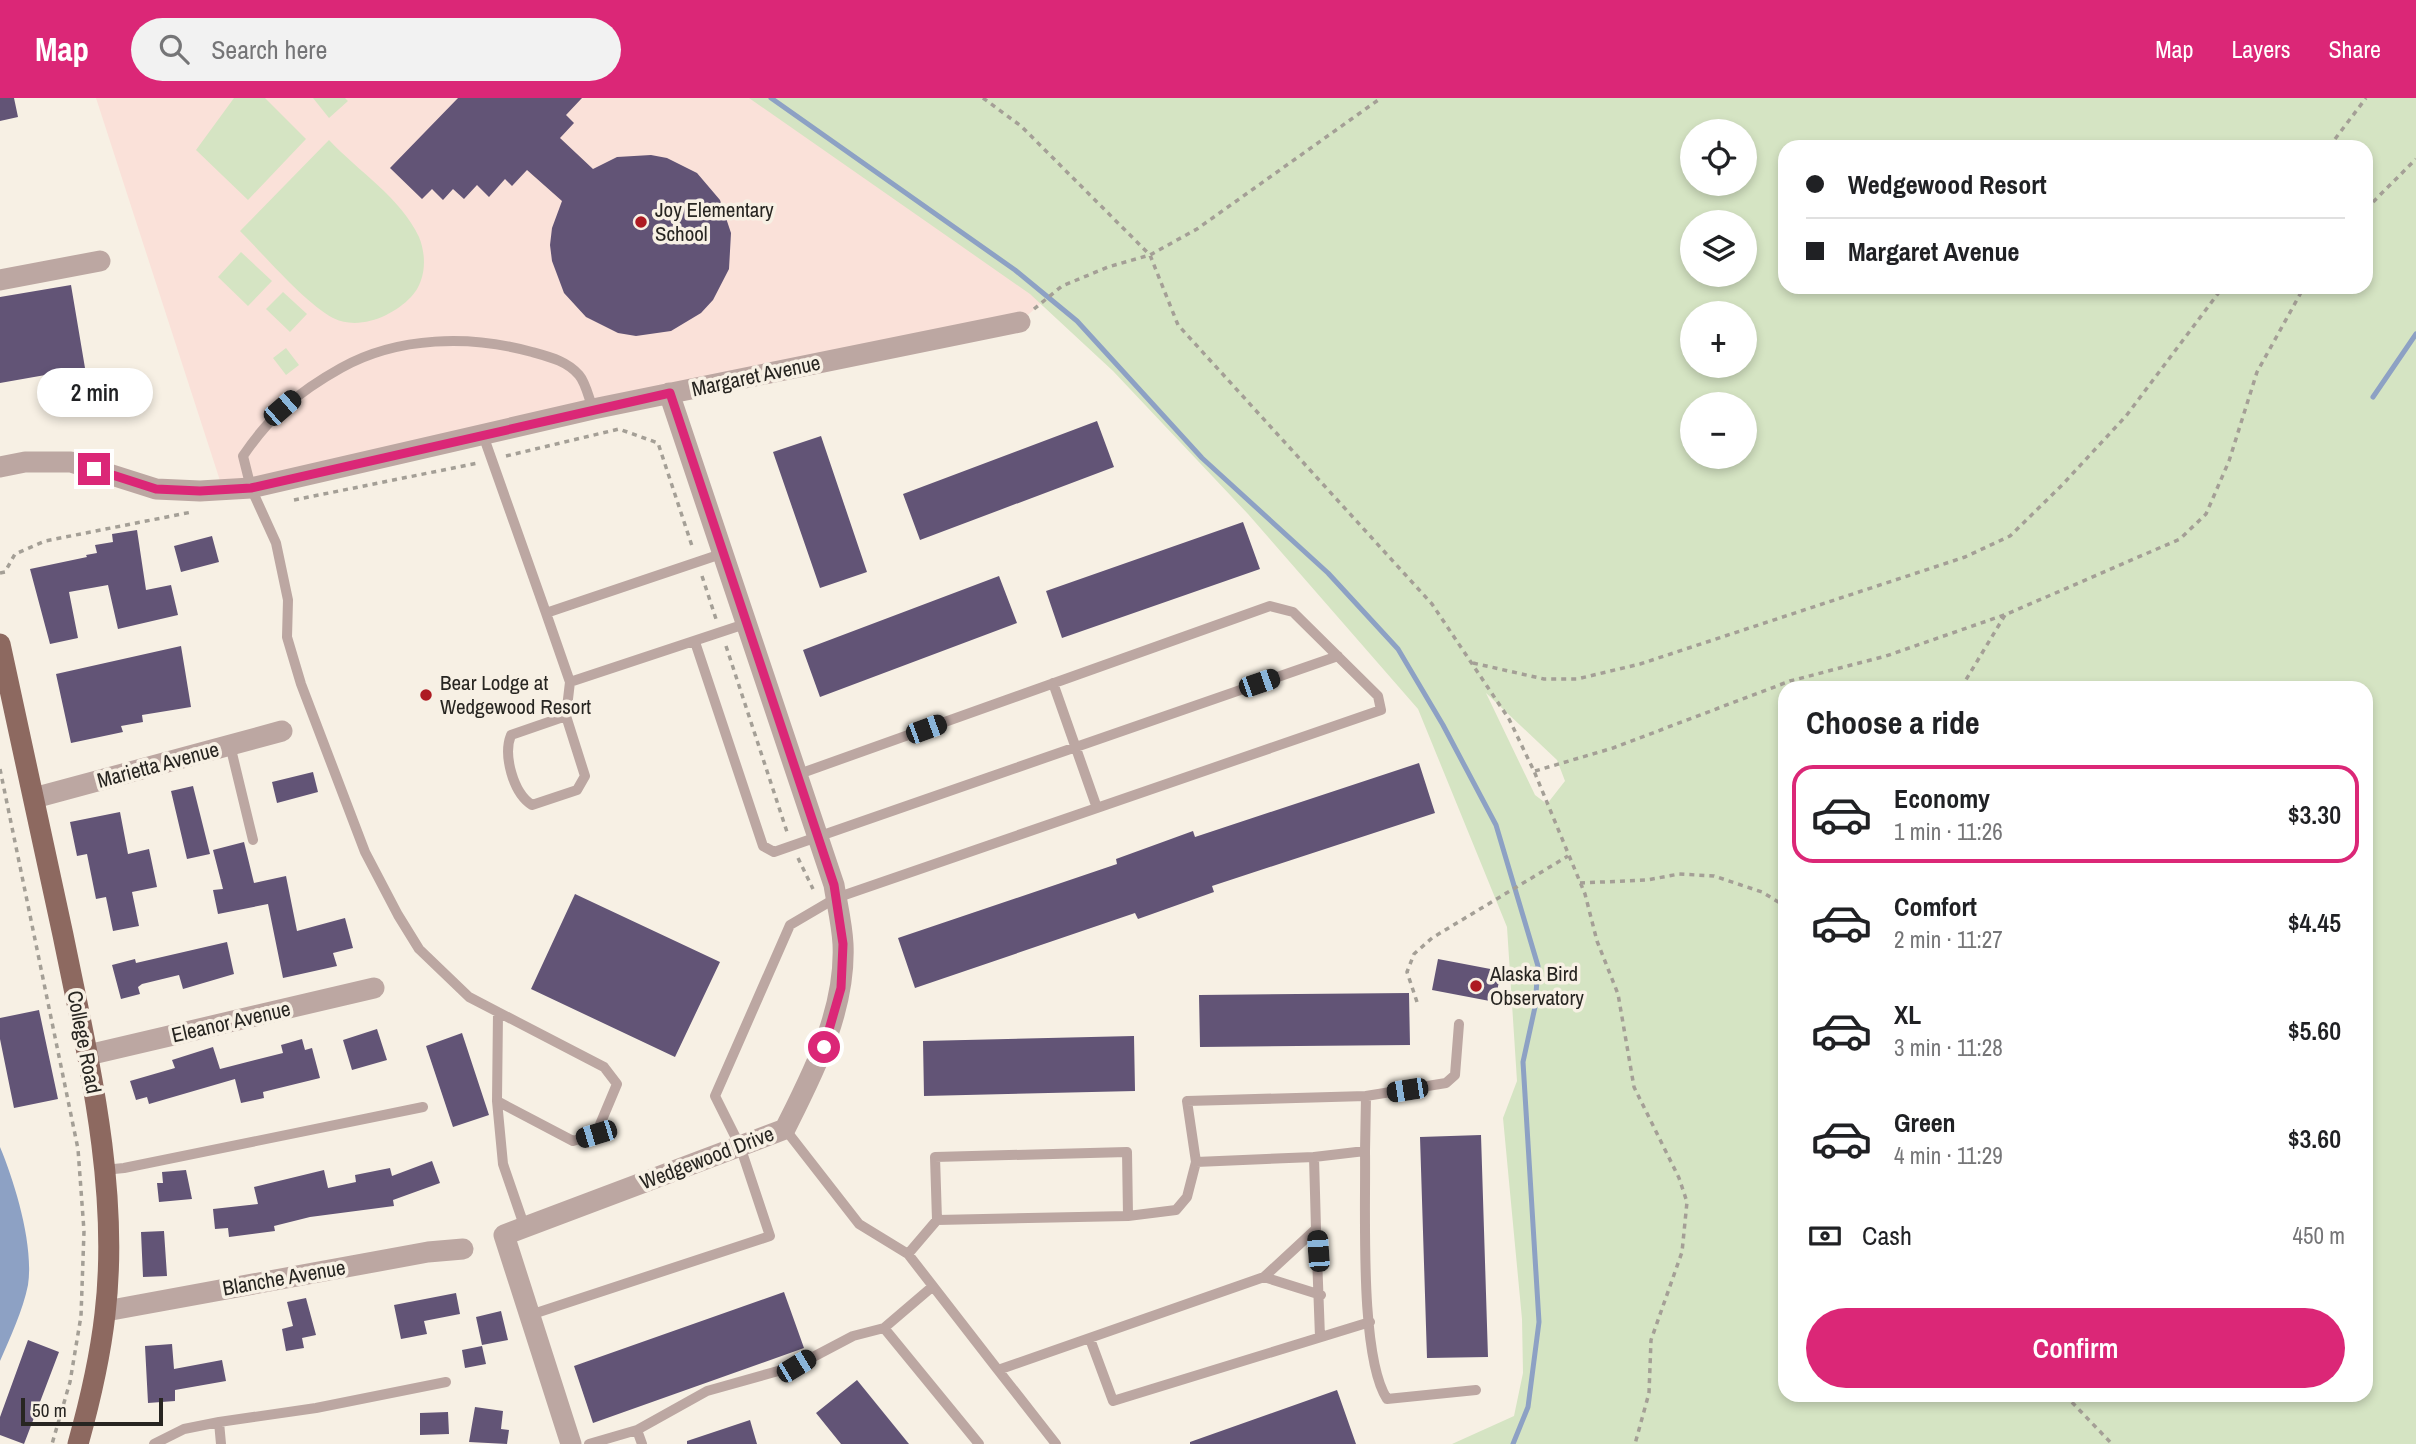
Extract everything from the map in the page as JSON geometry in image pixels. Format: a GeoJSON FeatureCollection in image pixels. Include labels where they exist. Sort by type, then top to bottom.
{"type":"FeatureCollection","features":[{"type":"Feature","properties":{"kind":"main road","name":"College Road"},"geometry":{"type":"LineString","coordinates":[[0,644],[88,1055],[104,1170],[107,1227],[106,1311],[98,1365],[78,1444]]}},
{"type":"Feature","properties":{"kind":"street"},"geometry":{"type":"LineString","coordinates":[[0,280],[100,261]]}},
{"type":"Feature","properties":{"kind":"street","name":"Margaret Avenue"},"geometry":{"type":"LineString","coordinates":[[0,467],[24,462],[71,461],[156,489],[200,491],[251,488],[593,409],[1026,316]]}},
{"type":"Feature","properties":{"kind":"street","name":"Wedgewood Drive"},"geometry":{"type":"LineString","coordinates":[[571,1444],[504,1235],[785,1129],[824,1047],[841,988],[843,944],[836,898],[820,838],[670,393]]}},
{"type":"Feature","properties":{"kind":"street","name":"Marietta Avenue"},"geometry":{"type":"LineString","coordinates":[[34,798],[282,731]]}},
{"type":"Feature","properties":{"kind":"street","name":"Eleanor Avenue"},"geometry":{"type":"LineString","coordinates":[[88,1055],[374,988]]}},
{"type":"Feature","properties":{"kind":"street","name":"Blanche Avenue"},"geometry":{"type":"LineString","coordinates":[[106,1311],[428,1252],[463,1249]]}},
{"type":"Feature","properties":{"kind":"lane"},"geometry":{"type":"LineString","coordinates":[[497,1101],[573,1141],[596,1134],[617,1084],[604,1067],[469,998],[419,949],[365,852],[301,684],[287,637],[288,600],[276,543],[251,488],[243,456],[264,424],[300,392],[343,366],[396,347],[450,340],[504,344],[560,360],[581,376],[593,409]]}},
{"type":"Feature","properties":{"kind":"lane"},"geometry":{"type":"LineString","coordinates":[[483,435],[570,682],[566,716],[585,776],[578,790],[532,805],[522,799],[506,749],[511,735],[566,716]]}},
{"type":"Feature","properties":{"kind":"lane"},"geometry":{"type":"LineString","coordinates":[[547,613],[723,553]]}},
{"type":"Feature","properties":{"kind":"lane"},"geometry":{"type":"LineString","coordinates":[[530,1315],[770,1236],[740,1146],[715,1096],[790,925],[836,898],[1381,710],[1378,696],[1293,612],[1270,606],[799,774]]}},
{"type":"Feature","properties":{"kind":"lane"},"geometry":{"type":"LineString","coordinates":[[570,682],[748,623]]}},
{"type":"Feature","properties":{"kind":"lane"},"geometry":{"type":"LineString","coordinates":[[695,642],[764,846],[774,852],[1338,656]]}},
{"type":"Feature","properties":{"kind":"lane"},"geometry":{"type":"LineString","coordinates":[[1053,683],[1097,808]]}},
{"type":"Feature","properties":{"kind":"lane"},"geometry":{"type":"LineString","coordinates":[[230,745],[253,839]]}},
{"type":"Feature","properties":{"kind":"lane"},"geometry":{"type":"LineString","coordinates":[[498,1012],[497,1101],[503,1164],[525,1228]]}},
{"type":"Feature","properties":{"kind":"lane"},"geometry":{"type":"LineString","coordinates":[[937,1220],[1128,1216],[1176,1210],[1187,1197],[1196,1162],[1187,1101],[1366,1096],[1446,1083],[1455,1074],[1459,1024]]}},
{"type":"Feature","properties":{"kind":"lane"},"geometry":{"type":"LineString","coordinates":[[1366,1096],[1370,1322],[1378,1384],[1387,1399],[1476,1390]]}},
{"type":"Feature","properties":{"kind":"lane"},"geometry":{"type":"LineString","coordinates":[[104,1170],[423,1107]]}},
{"type":"Feature","properties":{"kind":"lane"},"geometry":{"type":"LineString","coordinates":[[785,1129],[859,1224],[908,1254],[1056,1444]]}},
{"type":"Feature","properties":{"kind":"lane"},"geometry":{"type":"LineString","coordinates":[[1196,1162],[1314,1157],[1365,1151]]}},
{"type":"Feature","properties":{"kind":"lane"},"geometry":{"type":"LineString","coordinates":[[908,1254],[937,1220],[935,1157],[1127,1152],[1128,1216]]}},
{"type":"Feature","properties":{"kind":"lane"},"geometry":{"type":"LineString","coordinates":[[1314,1157],[1321,1295],[1320,1337]]}},
{"type":"Feature","properties":{"kind":"lane"},"geometry":{"type":"LineString","coordinates":[[998,1370],[1264,1277],[1316,1229]]}},
{"type":"Feature","properties":{"kind":"lane"},"geometry":{"type":"LineString","coordinates":[[1264,1277],[1321,1295]]}},
{"type":"Feature","properties":{"kind":"lane"},"geometry":{"type":"LineString","coordinates":[[589,1444],[637,1430],[707,1391],[796,1366],[853,1336],[884,1328],[932,1287]]}},
{"type":"Feature","properties":{"kind":"lane"},"geometry":{"type":"LineString","coordinates":[[1090,1339],[1113,1401],[1370,1322]]}},
{"type":"Feature","properties":{"kind":"lane"},"geometry":{"type":"LineString","coordinates":[[884,1328],[979,1444]]}},
{"type":"Feature","properties":{"kind":"lane"},"geometry":{"type":"LineString","coordinates":[[154,1444],[184,1429],[316,1408],[446,1382]]}},
{"type":"Feature","properties":{"kind":"lane"},"geometry":{"type":"LineString","coordinates":[[219,1422],[221,1444]]}},
{"type":"Feature","properties":{"kind":"lane"},"geometry":{"type":"LineString","coordinates":[[637,1430],[642,1444]]}},
{"type":"Feature","properties":{"kind":"path"},"geometry":{"type":"LineString","coordinates":[[983,98],[1021,126],[1150,255],[1178,326],[1432,604],[1509,719],[1534,771],[1580,883],[1597,941],[1618,994],[1634,1087],[1679,1178],[1687,1202],[1682,1252],[1651,1340],[1649,1392],[1635,1444]]}},
{"type":"Feature","properties":{"kind":"path"},"geometry":{"type":"LineString","coordinates":[[1026,316],[1062,286],[1108,267],[1150,255],[1196,229],[1381,98]]}},
{"type":"Feature","properties":{"kind":"path"},"geometry":{"type":"LineString","coordinates":[[2334,140],[2366,98]]}},
{"type":"Feature","properties":{"kind":"path"},"geometry":{"type":"LineString","coordinates":[[2373,202],[2416,159]]}},
{"type":"Feature","properties":{"kind":"path"},"geometry":{"type":"LineString","coordinates":[[1472,663],[1544,679],[1577,679],[1640,664],[1965,557],[2010,536],[2126,416],[2218,294]]}},
{"type":"Feature","properties":{"kind":"path"},"geometry":{"type":"LineString","coordinates":[[1790,681],[1886,656],[2007,614],[2180,539],[2206,514],[2229,461],[2257,372],[2300,294]]}},
{"type":"Feature","properties":{"kind":"path"},"geometry":{"type":"LineString","coordinates":[[1965,681],[2007,614]]}},
{"type":"Feature","properties":{"kind":"path"},"geometry":{"type":"LineString","coordinates":[[1534,771],[1613,748],[1778,686]]}},
{"type":"Feature","properties":{"kind":"path"},"geometry":{"type":"LineString","coordinates":[[0,769],[61,1054],[78,1149],[83,1217],[81,1316],[71,1382],[52,1444]]}},
{"type":"Feature","properties":{"kind":"path"},"geometry":{"type":"LineString","coordinates":[[1417,1002],[1407,972],[1414,954],[1432,938],[1491,900],[1568,856]]}},
{"type":"Feature","properties":{"kind":"path"},"geometry":{"type":"LineString","coordinates":[[1580,883],[1647,880],[1679,874],[1714,876],[1762,892],[1778,902]]}},
{"type":"Feature","properties":{"kind":"path"},"geometry":{"type":"LineString","coordinates":[[2072,1402],[2112,1444]]}},
{"type":"Feature","properties":{"kind":"shaded area"},"geometry":{"type":"Polygon","coordinates":[[[96,98],[771,98],[1048,297],[1020,322],[224,493],[96,98]]]}},
{"type":"Feature","properties":{"kind":"green space"},"geometry":{"type":"Polygon","coordinates":[[[234,98],[265,98],[306,139],[248,200],[196,150],[234,98]]]}},
{"type":"Feature","properties":{"kind":"green space"},"geometry":{"type":"Polygon","coordinates":[[[313,98],[345,98],[348,101],[329,118],[313,98]]]}},
{"type":"Feature","properties":{"kind":"green space"},"geometry":{"type":"Polygon","coordinates":[[[749,98],[2416,98],[2416,1444],[1452,1444],[1514,1416],[1523,1373],[1522,1319],[1503,1118],[1517,1081],[1507,927],[1418,709],[1248,514],[1113,371],[1030,294],[749,98]],[[1486,693],[1535,795],[1547,804],[1565,781],[1557,760],[1486,693]]]}},
{"type":"Feature","properties":{"kind":"green space"},"geometry":{"type":"Polygon","coordinates":[[[329,140],[390,197],[419,237],[424,268],[420,284],[404,304],[375,320],[343,322],[322,311],[240,231],[329,140]]]}},
{"type":"Feature","properties":{"kind":"green space"},"geometry":{"type":"Polygon","coordinates":[[[241,252],[272,281],[248,306],[218,277],[241,252]]]}},
{"type":"Feature","properties":{"kind":"green space"},"geometry":{"type":"Polygon","coordinates":[[[283,292],[307,314],[290,332],[266,309],[283,292]]]}},
{"type":"Feature","properties":{"kind":"green space"},"geometry":{"type":"Polygon","coordinates":[[[286,348],[299,365],[286,375],[273,358],[286,348]]]}},
{"type":"Feature","properties":{"kind":"water"},"geometry":{"type":"Polygon","coordinates":[[[0,1147],[22,1215],[29,1269],[23,1304],[0,1361],[0,1147]]]}},
{"type":"Feature","properties":{"kind":"building"},"geometry":{"type":"Polygon","coordinates":[[[0,98],[14,98],[18,117],[0,121],[0,98]]]}},
{"type":"Feature","properties":{"kind":"building","name":"Joy Elementary School"},"geometry":{"type":"Polygon","coordinates":[[[458,98],[582,98],[566,115],[574,123],[560,138],[593,169],[617,157],[651,155],[667,158],[697,173],[720,200],[731,233],[729,269],[713,300],[701,313],[671,331],[636,336],[618,333],[586,317],[564,293],[552,261],[550,245],[552,228],[562,201],[527,170],[512,186],[505,179],[489,197],[477,185],[464,199],[453,189],[443,200],[432,189],[422,199],[390,168],[458,98]]]}},
{"type":"Feature","properties":{"kind":"building"},"geometry":{"type":"Polygon","coordinates":[[[71,285],[85,368],[0,383],[0,297],[71,285]]]}},
{"type":"Feature","properties":{"kind":"building"},"geometry":{"type":"Polygon","coordinates":[[[1097,421],[1114,467],[920,540],[903,494],[1097,421]]]}},
{"type":"Feature","properties":{"kind":"building"},"geometry":{"type":"Polygon","coordinates":[[[821,436],[867,572],[820,588],[773,452],[821,436]]]}},
{"type":"Feature","properties":{"kind":"building"},"geometry":{"type":"Polygon","coordinates":[[[1243,522],[1260,569],[1062,638],[1046,591],[1243,522]]]}},
{"type":"Feature","properties":{"kind":"building"},"geometry":{"type":"Polygon","coordinates":[[[137,530],[146,590],[171,585],[178,615],[118,629],[108,585],[69,592],[78,638],[50,644],[30,569],[87,557],[86,555],[97,553],[95,545],[113,542],[112,534],[137,530]]]}},
{"type":"Feature","properties":{"kind":"building"},"geometry":{"type":"Polygon","coordinates":[[[212,536],[219,562],[181,572],[174,546],[212,536]]]}},
{"type":"Feature","properties":{"kind":"building"},"geometry":{"type":"Polygon","coordinates":[[[999,576],[1017,623],[820,697],[803,650],[999,576]]]}},
{"type":"Feature","properties":{"kind":"building"},"geometry":{"type":"Polygon","coordinates":[[[181,646],[191,707],[142,715],[143,722],[121,726],[123,732],[71,743],[56,674],[181,646]]]}},
{"type":"Feature","properties":{"kind":"building"},"geometry":{"type":"Polygon","coordinates":[[[1419,763],[1435,813],[1212,886],[1214,892],[1138,919],[1135,913],[915,988],[898,938],[1117,864],[1116,859],[1193,831],[1195,837],[1419,763]]]}},
{"type":"Feature","properties":{"kind":"building"},"geometry":{"type":"Polygon","coordinates":[[[313,772],[318,792],[277,803],[272,782],[313,772]]]}},
{"type":"Feature","properties":{"kind":"building"},"geometry":{"type":"Polygon","coordinates":[[[193,786],[210,854],[187,859],[171,791],[193,786]]]}},
{"type":"Feature","properties":{"kind":"building"},"geometry":{"type":"Polygon","coordinates":[[[120,812],[128,854],[149,849],[157,887],[132,892],[139,926],[113,931],[106,897],[96,899],[87,854],[77,856],[70,822],[120,812]]]}},
{"type":"Feature","properties":{"kind":"building"},"geometry":{"type":"Polygon","coordinates":[[[244,842],[254,883],[286,876],[297,931],[345,918],[353,948],[333,953],[337,966],[283,978],[268,904],[218,914],[213,890],[223,889],[213,850],[244,842]]]}},
{"type":"Feature","properties":{"kind":"building"},"geometry":{"type":"Polygon","coordinates":[[[575,894],[720,962],[675,1057],[531,989],[575,894]]]}},
{"type":"Feature","properties":{"kind":"building"},"geometry":{"type":"Polygon","coordinates":[[[227,942],[234,974],[183,989],[179,975],[142,984],[138,987],[140,994],[121,999],[112,965],[135,959],[136,963],[227,942]]]}},
{"type":"Feature","properties":{"kind":"building"},"geometry":{"type":"Polygon","coordinates":[[[1438,959],[1501,971],[1495,1002],[1432,990],[1438,959]]]}},
{"type":"Feature","properties":{"kind":"building"},"geometry":{"type":"Polygon","coordinates":[[[1409,993],[1410,1045],[1200,1047],[1199,995],[1409,993]]]}},
{"type":"Feature","properties":{"kind":"building"},"geometry":{"type":"Polygon","coordinates":[[[39,1010],[58,1099],[14,1108],[0,1039],[0,1018],[39,1010]]]}},
{"type":"Feature","properties":{"kind":"building"},"geometry":{"type":"Polygon","coordinates":[[[377,1029],[387,1060],[352,1070],[343,1040],[377,1029]]]}},
{"type":"Feature","properties":{"kind":"building"},"geometry":{"type":"Polygon","coordinates":[[[462,1033],[489,1115],[453,1127],[426,1046],[462,1033]]]}},
{"type":"Feature","properties":{"kind":"building"},"geometry":{"type":"Polygon","coordinates":[[[1134,1036],[1135,1091],[924,1096],[923,1041],[1134,1036]]]}},
{"type":"Feature","properties":{"kind":"building"},"geometry":{"type":"Polygon","coordinates":[[[302,1039],[305,1050],[312,1048],[320,1078],[263,1092],[264,1098],[241,1103],[235,1079],[149,1104],[147,1097],[136,1100],[130,1081],[175,1068],[172,1060],[213,1047],[220,1069],[283,1053],[281,1045],[302,1039]]]}},
{"type":"Feature","properties":{"kind":"building"},"geometry":{"type":"Polygon","coordinates":[[[1481,1135],[1488,1357],[1427,1358],[1420,1137],[1481,1135]]]}},
{"type":"Feature","properties":{"kind":"building"},"geometry":{"type":"Polygon","coordinates":[[[432,1161],[440,1183],[393,1200],[394,1206],[310,1217],[274,1226],[275,1231],[229,1237],[228,1228],[215,1229],[213,1209],[258,1204],[254,1187],[324,1170],[328,1188],[356,1182],[355,1175],[390,1168],[392,1176],[432,1161]]]}},
{"type":"Feature","properties":{"kind":"building"},"geometry":{"type":"Polygon","coordinates":[[[186,1170],[192,1199],[159,1202],[157,1183],[163,1183],[162,1172],[186,1170]]]}},
{"type":"Feature","properties":{"kind":"building"},"geometry":{"type":"Polygon","coordinates":[[[164,1231],[167,1276],[143,1277],[141,1232],[164,1231]]]}},
{"type":"Feature","properties":{"kind":"building"},"geometry":{"type":"Polygon","coordinates":[[[784,1292],[804,1348],[593,1423],[574,1366],[784,1292]]]}},
{"type":"Feature","properties":{"kind":"building"},"geometry":{"type":"Polygon","coordinates":[[[456,1293],[460,1314],[424,1321],[427,1334],[401,1339],[394,1305],[456,1293]]]}},
{"type":"Feature","properties":{"kind":"building"},"geometry":{"type":"Polygon","coordinates":[[[306,1298],[316,1335],[302,1338],[304,1348],[286,1351],[282,1329],[293,1326],[287,1302],[306,1298]]]}},
{"type":"Feature","properties":{"kind":"building"},"geometry":{"type":"Polygon","coordinates":[[[501,1311],[508,1340],[482,1345],[476,1317],[501,1311]]]}},
{"type":"Feature","properties":{"kind":"building"},"geometry":{"type":"Polygon","coordinates":[[[28,1340],[59,1352],[24,1444],[0,1435],[0,1417],[28,1340]]]}},
{"type":"Feature","properties":{"kind":"building"},"geometry":{"type":"Polygon","coordinates":[[[172,1344],[174,1369],[222,1360],[226,1381],[175,1390],[175,1401],[148,1403],[145,1346],[172,1344]]]}},
{"type":"Feature","properties":{"kind":"building"},"geometry":{"type":"Polygon","coordinates":[[[482,1346],[486,1364],[465,1368],[462,1350],[482,1346]]]}},
{"type":"Feature","properties":{"kind":"building"},"geometry":{"type":"Polygon","coordinates":[[[857,1380],[909,1444],[841,1444],[816,1413],[857,1380]]]}},
{"type":"Feature","properties":{"kind":"building"},"geometry":{"type":"Polygon","coordinates":[[[1337,1390],[1356,1444],[1190,1444],[1190,1442],[1337,1390]]]}},
{"type":"Feature","properties":{"kind":"building"},"geometry":{"type":"Polygon","coordinates":[[[475,1407],[503,1411],[501,1429],[509,1430],[507,1444],[469,1442],[475,1407]]]}},
{"type":"Feature","properties":{"kind":"building"},"geometry":{"type":"Polygon","coordinates":[[[448,1412],[449,1434],[420,1435],[420,1413],[448,1412]]]}},
{"type":"Feature","properties":{"kind":"building"},"geometry":{"type":"Polygon","coordinates":[[[750,1420],[757,1444],[687,1444],[687,1441],[750,1420]]]}},
{"type":"Feature","properties":{"kind":"waterway"},"geometry":{"type":"LineString","coordinates":[[771,98],[1015,270],[1077,321],[1202,458],[1328,573],[1398,649],[1443,725],[1496,825],[1538,966],[1535,1007],[1523,1062],[1539,1322],[1528,1407],[1513,1444]]}},
{"type":"Feature","properties":{"kind":"waterway"},"geometry":{"type":"LineString","coordinates":[[2373,397],[2416,334]]}},
{"type":"Feature","properties":{"kind":"place","name":"Joy Elementary School"},"geometry":{"type":"Point","coordinates":[641,222]}},
{"type":"Feature","properties":{"kind":"place","name":"Bear Lodge at Wedgewood Resort"},"geometry":{"type":"Point","coordinates":[426,695]}},
{"type":"Feature","properties":{"kind":"place","name":"Alaska Bird Observatory"},"geometry":{"type":"Point","coordinates":[1476,986]}},
{"type":"Feature","properties":{"kind":"route"},"geometry":{"type":"LineString","coordinates":[[94,469],[156,489],[200,491],[251,488],[670,393],[834,885],[843,944],[841,988],[824,1047]]}}]}
